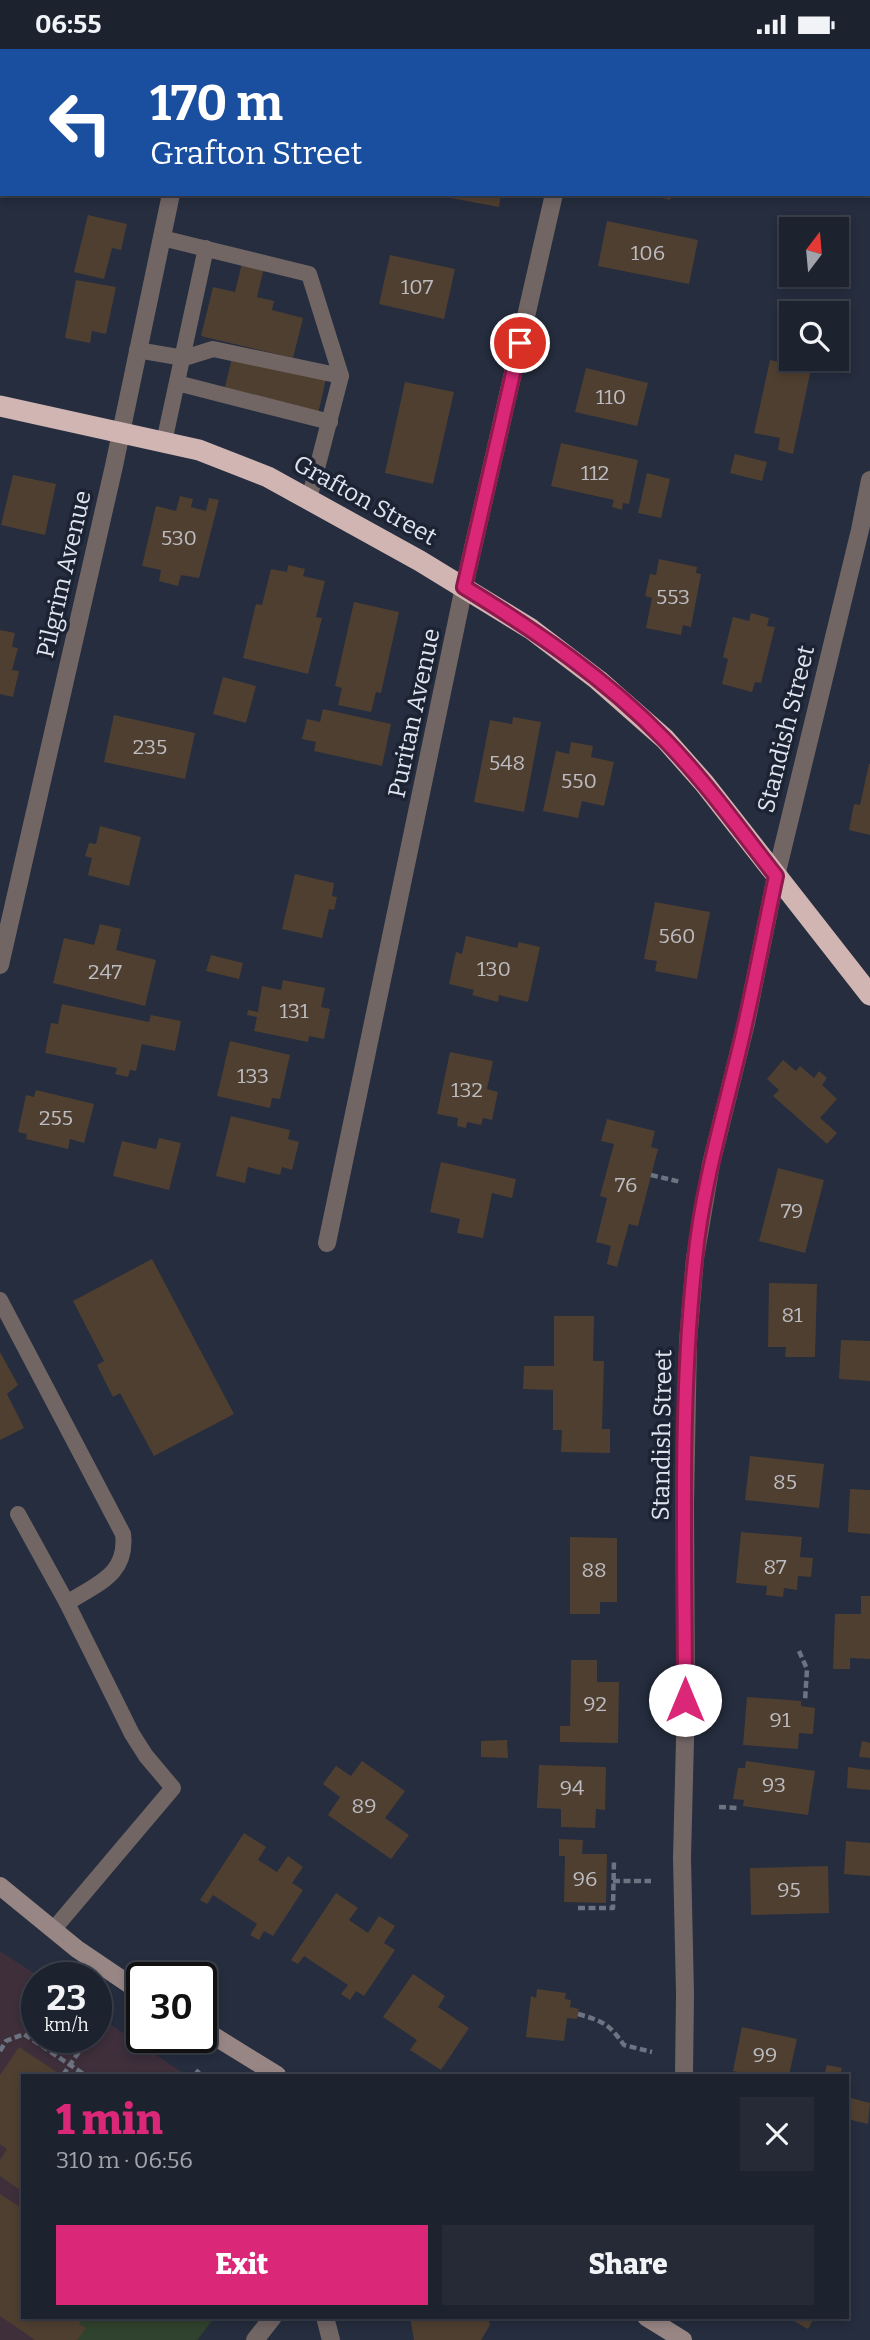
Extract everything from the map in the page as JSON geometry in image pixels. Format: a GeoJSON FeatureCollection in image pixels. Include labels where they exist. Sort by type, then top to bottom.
{"type":"FeatureCollection","features":[{"type":"Feature","properties":{"kind":"highway","name":"Grafton Street"},"geometry":{"type":"LineString","coordinates":[[0,407],[199,450],[246,468],[309,499],[464,587],[563,652],[665,739],[704,783],[870,995]]}},
{"type":"Feature","properties":{"kind":"main road"},"geometry":{"type":"LineString","coordinates":[[0,1886],[53,1930],[126,1982]]}},
{"type":"Feature","properties":{"kind":"main road"},"geometry":{"type":"LineString","coordinates":[[217,2038],[275,2074]]}},
{"type":"Feature","properties":{"kind":"main road"},"geometry":{"type":"LineString","coordinates":[[649,2319],[683,2340]]}},
{"type":"Feature","properties":{"kind":"street","name":"Pilgrim Avenue"},"geometry":{"type":"LineString","coordinates":[[0,965],[121,433],[171,196]]}},
{"type":"Feature","properties":{"kind":"street","name":"Puritan Avenue"},"geometry":{"type":"LineString","coordinates":[[327,1243],[464,587],[554,196]]}},
{"type":"Feature","properties":{"kind":"street","name":"Standish Street"},"geometry":{"type":"LineString","coordinates":[[684,2074],[682,1858],[688,1341],[695,1258],[711,1164],[746,1023],[776,876],[870,480]]}},
{"type":"Feature","properties":{"kind":"street"},"geometry":{"type":"LineString","coordinates":[[255,2340],[271,2319]]}},
{"type":"Feature","properties":{"kind":"street"},"geometry":{"type":"LineString","coordinates":[[326,2319],[331,2340]]}},
{"type":"Feature","properties":{"kind":"lane"},"geometry":{"type":"LineString","coordinates":[[162,238],[309,274],[341,376],[309,499]]}},
{"type":"Feature","properties":{"kind":"lane"},"geometry":{"type":"LineString","coordinates":[[164,442],[206,248]]}},
{"type":"Feature","properties":{"kind":"lane"},"geometry":{"type":"LineString","coordinates":[[137,350],[184,358],[213,349],[341,376]]}},
{"type":"Feature","properties":{"kind":"lane"},"geometry":{"type":"LineString","coordinates":[[177,383],[330,422]]}},
{"type":"Feature","properties":{"kind":"lane"},"geometry":{"type":"LineString","coordinates":[[0,1300],[123,1534],[123,1559],[114,1572],[67,1603]]}},
{"type":"Feature","properties":{"kind":"lane"},"geometry":{"type":"LineString","coordinates":[[18,1514],[67,1603],[132,1734],[146,1756],[173,1788],[53,1930]]}},
{"type":"Feature","properties":{"kind":"path"},"geometry":{"type":"LineString","coordinates":[[651,1175],[681,1182]]}},
{"type":"Feature","properties":{"kind":"path"},"geometry":{"type":"LineString","coordinates":[[799,1651],[807,1669],[805,1701]]}},
{"type":"Feature","properties":{"kind":"path"},"geometry":{"type":"LineString","coordinates":[[719,1807],[738,1808]]}},
{"type":"Feature","properties":{"kind":"path"},"geometry":{"type":"LineString","coordinates":[[578,1908],[613,1908],[614,1860]]}},
{"type":"Feature","properties":{"kind":"path"},"geometry":{"type":"LineString","coordinates":[[613,1881],[651,1881]]}},
{"type":"Feature","properties":{"kind":"path"},"geometry":{"type":"LineString","coordinates":[[578,2014],[603,2021],[613,2029],[624,2045],[652,2052]]}},
{"type":"Feature","properties":{"kind":"path"},"geometry":{"type":"LineString","coordinates":[[0,2051],[6,2042],[24,2035],[83,2074]]}},
{"type":"Feature","properties":{"kind":"path"},"geometry":{"type":"LineString","coordinates":[[64,2074],[78,2053]]}},
{"type":"Feature","properties":{"kind":"path"},"geometry":{"type":"LineString","coordinates":[[196,2074],[199,2070]]}},
{"type":"Feature","properties":{"kind":"shaded area"},"geometry":{"type":"Polygon","coordinates":[[[0,1951],[21,1965],[21,2053],[112,2053],[112,2026],[126,2035],[126,2053],[153,2053],[184,2074],[21,2074],[21,2319],[213,2319],[197,2340],[0,2340],[0,1951]]]}},
{"type":"Feature","properties":{"kind":"green space"},"geometry":{"type":"Polygon","coordinates":[[[83,2319],[213,2319],[197,2340],[77,2340],[85,2328],[79,2324],[83,2319]]]}},
{"type":"Feature","properties":{"kind":"building"},"geometry":{"type":"Polygon","coordinates":[[[445,196],[501,196],[499,207],[445,196]]]}},
{"type":"Feature","properties":{"kind":"building"},"geometry":{"type":"Polygon","coordinates":[[[656,196],[671,196],[670,200],[656,196]]]}},
{"type":"Feature","properties":{"kind":"building"},"geometry":{"type":"Polygon","coordinates":[[[88,215],[127,224],[121,250],[112,248],[104,279],[74,272],[88,215]]]}},
{"type":"Feature","properties":{"kind":"building"},"geometry":{"type":"Polygon","coordinates":[[[607,221],[698,240],[689,284],[598,266],[607,221]]]}},
{"type":"Feature","properties":{"kind":"building"},"geometry":{"type":"Polygon","coordinates":[[[390,255],[455,269],[444,319],[379,304],[390,255]]]}},
{"type":"Feature","properties":{"kind":"building"},"geometry":{"type":"Polygon","coordinates":[[[242,263],[264,268],[257,297],[274,301],[272,310],[303,318],[293,358],[201,336],[213,287],[235,292],[242,263]]]}},
{"type":"Feature","properties":{"kind":"building"},"geometry":{"type":"Polygon","coordinates":[[[76,280],[116,287],[106,334],[92,331],[90,343],[65,338],[76,280]]]}},
{"type":"Feature","properties":{"kind":"building"},"geometry":{"type":"Polygon","coordinates":[[[232,358],[326,379],[318,414],[224,391],[232,358]]]}},
{"type":"Feature","properties":{"kind":"building"},"geometry":{"type":"Polygon","coordinates":[[[770,360],[779,362],[779,371],[811,371],[793,454],[778,450],[780,438],[754,433],[770,360]]]}},
{"type":"Feature","properties":{"kind":"building"},"geometry":{"type":"Polygon","coordinates":[[[586,368],[648,383],[637,426],[575,412],[586,368]]]}},
{"type":"Feature","properties":{"kind":"building"},"geometry":{"type":"Polygon","coordinates":[[[405,382],[454,392],[433,484],[385,473],[405,382]]]}},
{"type":"Feature","properties":{"kind":"building"},"geometry":{"type":"Polygon","coordinates":[[[561,443],[638,460],[629,504],[623,503],[622,510],[612,507],[614,500],[551,486],[561,443]]]}},
{"type":"Feature","properties":{"kind":"building"},"geometry":{"type":"Polygon","coordinates":[[[735,454],[767,462],[762,481],[730,473],[735,454]]]}},
{"type":"Feature","properties":{"kind":"building"},"geometry":{"type":"Polygon","coordinates":[[[647,473],[670,479],[661,518],[638,513],[647,473]]]}},
{"type":"Feature","properties":{"kind":"building"},"geometry":{"type":"Polygon","coordinates":[[[13,475],[56,484],[45,535],[1,525],[13,475]]]}},
{"type":"Feature","properties":{"kind":"building"},"geometry":{"type":"Polygon","coordinates":[[[180,496],[193,499],[191,507],[206,511],[209,498],[219,500],[199,578],[181,575],[178,586],[159,581],[161,570],[142,566],[156,506],[176,511],[180,496]]]}},
{"type":"Feature","properties":{"kind":"building"},"geometry":{"type":"Polygon","coordinates":[[[659,559],[697,567],[696,573],[701,574],[691,627],[683,625],[681,635],[646,628],[652,598],[645,596],[650,574],[656,575],[659,559]]]}},
{"type":"Feature","properties":{"kind":"building"},"geometry":{"type":"Polygon","coordinates":[[[288,565],[305,569],[303,576],[325,581],[316,617],[322,618],[308,674],[243,658],[256,604],[262,605],[271,569],[287,572],[288,565]]]}},
{"type":"Feature","properties":{"kind":"building"},"geometry":{"type":"Polygon","coordinates":[[[354,602],[399,612],[381,693],[376,692],[371,712],[338,705],[342,688],[335,686],[354,602]]]}},
{"type":"Feature","properties":{"kind":"building"},"geometry":{"type":"Polygon","coordinates":[[[751,613],[769,618],[767,626],[775,627],[761,683],[755,682],[752,692],[722,684],[728,659],[723,657],[733,617],[749,621],[751,613]]]}},
{"type":"Feature","properties":{"kind":"building"},"geometry":{"type":"Polygon","coordinates":[[[0,630],[15,633],[12,647],[18,648],[12,670],[19,671],[13,697],[0,694],[0,630]]]}},
{"type":"Feature","properties":{"kind":"building"},"geometry":{"type":"Polygon","coordinates":[[[223,677],[256,686],[246,723],[213,714],[223,677]]]}},
{"type":"Feature","properties":{"kind":"building"},"geometry":{"type":"Polygon","coordinates":[[[323,709],[391,724],[382,766],[314,751],[316,742],[302,739],[307,719],[320,722],[323,709]]]}},
{"type":"Feature","properties":{"kind":"building"},"geometry":{"type":"Polygon","coordinates":[[[114,715],[195,733],[185,779],[104,762],[114,715]]]}},
{"type":"Feature","properties":{"kind":"building"},"geometry":{"type":"Polygon","coordinates":[[[513,717],[541,722],[524,812],[474,802],[490,720],[512,724],[513,717]]]}},
{"type":"Feature","properties":{"kind":"building"},"geometry":{"type":"Polygon","coordinates":[[[571,742],[593,746],[591,757],[614,762],[604,806],[582,801],[578,818],[543,811],[556,751],[569,754],[571,742]]]}},
{"type":"Feature","properties":{"kind":"building"},"geometry":{"type":"Polygon","coordinates":[[[869,764],[870,835],[849,830],[854,804],[860,805],[869,764]]]}},
{"type":"Feature","properties":{"kind":"building"},"geometry":{"type":"Polygon","coordinates":[[[100,826],[141,837],[129,886],[88,875],[92,858],[85,856],[89,843],[96,844],[100,826]]]}},
{"type":"Feature","properties":{"kind":"building"},"geometry":{"type":"Polygon","coordinates":[[[295,874],[334,883],[332,896],[337,897],[334,910],[329,909],[322,938],[282,929],[295,874]]]}},
{"type":"Feature","properties":{"kind":"building"},"geometry":{"type":"Polygon","coordinates":[[[655,902],[710,912],[697,979],[655,971],[657,961],[644,959],[655,902]]]}},
{"type":"Feature","properties":{"kind":"building"},"geometry":{"type":"Polygon","coordinates":[[[100,924],[121,929],[116,950],[156,960],[145,1006],[53,983],[64,938],[94,945],[100,924]]]}},
{"type":"Feature","properties":{"kind":"building"},"geometry":{"type":"Polygon","coordinates":[[[466,936],[517,948],[519,942],[540,947],[528,1002],[499,995],[498,1002],[472,995],[474,990],[449,984],[456,952],[462,954],[466,936]]]}},
{"type":"Feature","properties":{"kind":"building"},"geometry":{"type":"Polygon","coordinates":[[[211,955],[243,963],[239,979],[206,971],[211,955]]]}},
{"type":"Feature","properties":{"kind":"building"},"geometry":{"type":"Polygon","coordinates":[[[283,980],[325,988],[321,1007],[330,1009],[324,1039],[309,1036],[308,1042],[254,1031],[257,1017],[247,1015],[248,1010],[258,1012],[262,986],[281,990],[283,980]]]}},
{"type":"Feature","properties":{"kind":"building"},"geometry":{"type":"Polygon","coordinates":[[[62,1004],[149,1022],[151,1015],[181,1021],[175,1051],[142,1044],[136,1071],[130,1070],[128,1077],[115,1074],[117,1068],[45,1053],[51,1023],[58,1024],[62,1004]]]}},
{"type":"Feature","properties":{"kind":"building"},"geometry":{"type":"Polygon","coordinates":[[[230,1041],[290,1055],[280,1099],[272,1098],[270,1108],[217,1096],[230,1041]]]}},
{"type":"Feature","properties":{"kind":"building"},"geometry":{"type":"Polygon","coordinates":[[[450,1052],[493,1061],[487,1089],[498,1092],[492,1120],[483,1118],[481,1125],[467,1122],[466,1128],[457,1126],[458,1118],[437,1114],[450,1052]]]}},
{"type":"Feature","properties":{"kind":"building"},"geometry":{"type":"Polygon","coordinates":[[[783,1060],[796,1071],[800,1066],[814,1078],[819,1071],[827,1078],[822,1085],[837,1099],[820,1118],[837,1133],[827,1144],[773,1096],[779,1090],[767,1079],[783,1060]]]}},
{"type":"Feature","properties":{"kind":"building"},"geometry":{"type":"Polygon","coordinates":[[[36,1090],[94,1104],[84,1143],[70,1139],[68,1149],[26,1139],[27,1134],[18,1132],[26,1095],[34,1097],[36,1090]]]}},
{"type":"Feature","properties":{"kind":"building"},"geometry":{"type":"Polygon","coordinates":[[[231,1116],[290,1130],[288,1139],[299,1142],[292,1170],[282,1167],[280,1175],[248,1167],[245,1183],[216,1176],[231,1116]]]}},
{"type":"Feature","properties":{"kind":"building"},"geometry":{"type":"Polygon","coordinates":[[[607,1119],[655,1131],[651,1147],[658,1149],[638,1226],[629,1224],[617,1267],[607,1264],[611,1246],[596,1242],[607,1198],[600,1196],[614,1144],[601,1141],[607,1119]]]}},
{"type":"Feature","properties":{"kind":"building"},"geometry":{"type":"Polygon","coordinates":[[[159,1138],[181,1143],[169,1190],[113,1176],[122,1141],[156,1149],[159,1138]]]}},
{"type":"Feature","properties":{"kind":"building"},"geometry":{"type":"Polygon","coordinates":[[[441,1162],[516,1179],[512,1198],[492,1193],[483,1238],[457,1233],[460,1219],[430,1212],[441,1162]]]}},
{"type":"Feature","properties":{"kind":"building"},"geometry":{"type":"Polygon","coordinates":[[[778,1168],[824,1180],[805,1253],[759,1241],[778,1168]]]}},
{"type":"Feature","properties":{"kind":"building"},"geometry":{"type":"Polygon","coordinates":[[[152,1259],[234,1414],[154,1456],[120,1393],[113,1397],[97,1365],[104,1361],[73,1301],[152,1259]]]}},
{"type":"Feature","properties":{"kind":"building"},"geometry":{"type":"Polygon","coordinates":[[[769,1283],[817,1284],[815,1357],[785,1357],[786,1347],[768,1347],[769,1283]]]}},
{"type":"Feature","properties":{"kind":"building"},"geometry":{"type":"Polygon","coordinates":[[[554,1316],[594,1316],[593,1361],[604,1361],[602,1429],[610,1429],[610,1453],[561,1452],[562,1430],[553,1430],[553,1390],[523,1389],[524,1366],[554,1366],[554,1316]]]}},
{"type":"Feature","properties":{"kind":"building"},"geometry":{"type":"Polygon","coordinates":[[[841,1340],[870,1341],[870,1381],[839,1379],[841,1340]]]}},
{"type":"Feature","properties":{"kind":"building"},"geometry":{"type":"Polygon","coordinates":[[[0,1352],[18,1385],[7,1394],[24,1428],[0,1440],[0,1352]]]}},
{"type":"Feature","properties":{"kind":"building"},"geometry":{"type":"Polygon","coordinates":[[[750,1456],[824,1464],[819,1508],[745,1500],[750,1456]]]}},
{"type":"Feature","properties":{"kind":"building"},"geometry":{"type":"Polygon","coordinates":[[[850,1489],[870,1490],[870,1534],[848,1532],[850,1489]]]}},
{"type":"Feature","properties":{"kind":"building"},"geometry":{"type":"Polygon","coordinates":[[[741,1532],[802,1537],[800,1557],[813,1558],[811,1577],[798,1576],[797,1590],[784,1588],[783,1597],[766,1595],[767,1586],[736,1583],[741,1532]]]}},
{"type":"Feature","properties":{"kind":"building"},"geometry":{"type":"Polygon","coordinates":[[[570,1537],[617,1538],[617,1602],[600,1602],[600,1614],[570,1614],[570,1537]]]}},
{"type":"Feature","properties":{"kind":"building"},"geometry":{"type":"Polygon","coordinates":[[[861,1596],[870,1596],[870,1659],[850,1658],[850,1669],[833,1669],[835,1614],[861,1614],[861,1596]]]}},
{"type":"Feature","properties":{"kind":"building"},"geometry":{"type":"Polygon","coordinates":[[[571,1660],[597,1660],[597,1682],[619,1682],[618,1743],[560,1742],[560,1726],[570,1726],[571,1660]]]}},
{"type":"Feature","properties":{"kind":"building"},"geometry":{"type":"Polygon","coordinates":[[[747,1697],[801,1701],[801,1706],[815,1708],[813,1734],[799,1733],[798,1749],[743,1745],[747,1697]]]}},
{"type":"Feature","properties":{"kind":"building"},"geometry":{"type":"Polygon","coordinates":[[[507,1740],[508,1758],[481,1757],[481,1741],[507,1740]]]}},
{"type":"Feature","properties":{"kind":"building"},"geometry":{"type":"Polygon","coordinates":[[[862,1741],[870,1743],[870,1758],[859,1757],[862,1741]]]}},
{"type":"Feature","properties":{"kind":"building"},"geometry":{"type":"Polygon","coordinates":[[[362,1761],[405,1791],[385,1818],[409,1835],[391,1859],[328,1815],[340,1797],[323,1784],[336,1766],[351,1776],[362,1761]]]}},
{"type":"Feature","properties":{"kind":"building"},"geometry":{"type":"Polygon","coordinates":[[[746,1761],[815,1771],[808,1815],[743,1806],[744,1800],[733,1799],[738,1768],[745,1768],[746,1761]]]}},
{"type":"Feature","properties":{"kind":"building"},"geometry":{"type":"Polygon","coordinates":[[[539,1765],[606,1767],[605,1810],[596,1809],[595,1828],[561,1827],[561,1809],[537,1808],[539,1765]]]}},
{"type":"Feature","properties":{"kind":"building"},"geometry":{"type":"Polygon","coordinates":[[[848,1767],[870,1770],[870,1790],[847,1788],[848,1767]]]}},
{"type":"Feature","properties":{"kind":"building"},"geometry":{"type":"Polygon","coordinates":[[[244,1833],[266,1847],[258,1860],[277,1872],[288,1856],[303,1867],[292,1883],[303,1890],[273,1936],[264,1931],[259,1940],[250,1935],[257,1924],[213,1895],[207,1904],[200,1900],[244,1833]]]}},
{"type":"Feature","properties":{"kind":"building"},"geometry":{"type":"Polygon","coordinates":[[[559,1839],[583,1840],[582,1854],[607,1854],[606,1903],[564,1902],[565,1856],[559,1856],[559,1839]]]}},
{"type":"Feature","properties":{"kind":"building"},"geometry":{"type":"Polygon","coordinates":[[[846,1841],[870,1843],[870,1876],[844,1874],[846,1841]]]}},
{"type":"Feature","properties":{"kind":"building"},"geometry":{"type":"Polygon","coordinates":[[[828,1866],[829,1913],[751,1915],[750,1868],[828,1866]]]}},
{"type":"Feature","properties":{"kind":"building"},"geometry":{"type":"Polygon","coordinates":[[[336,1893],[358,1908],[349,1920],[368,1933],[379,1916],[395,1926],[384,1943],[395,1950],[364,1996],[356,1991],[350,2000],[341,1994],[348,1985],[304,1956],[298,1964],[291,1960],[336,1893]]]}},
{"type":"Feature","properties":{"kind":"building"},"geometry":{"type":"Polygon","coordinates":[[[413,1974],[445,1996],[438,2007],[469,2028],[441,2070],[410,2050],[417,2040],[383,2017],[413,1974]]]}},
{"type":"Feature","properties":{"kind":"building"},"geometry":{"type":"Polygon","coordinates":[[[537,1989],[566,1993],[565,1999],[571,2000],[570,2007],[579,2009],[577,2019],[567,2018],[564,2041],[526,2037],[531,1996],[536,1998],[537,1989]]]}},
{"type":"Feature","properties":{"kind":"building"},"geometry":{"type":"Polygon","coordinates":[[[742,2027],[797,2039],[789,2074],[749,2074],[733,2071],[742,2027]]]}},
{"type":"Feature","properties":{"kind":"building"},"geometry":{"type":"Polygon","coordinates":[[[19,2047],[21,2053],[28,2053],[60,2074],[21,2074],[21,2191],[0,2176],[0,2160],[7,2149],[0,2144],[0,2075],[19,2047]]]}},
{"type":"Feature","properties":{"kind":"building"},"geometry":{"type":"Polygon","coordinates":[[[827,2065],[842,2068],[840,2074],[824,2074],[827,2065]]]}},
{"type":"Feature","properties":{"kind":"building"},"geometry":{"type":"Polygon","coordinates":[[[849,2098],[870,2103],[868,2124],[849,2119],[849,2098]]]}},
{"type":"Feature","properties":{"kind":"building"},"geometry":{"type":"Polygon","coordinates":[[[0,2194],[21,2208],[21,2319],[83,2319],[79,2324],[86,2328],[77,2340],[35,2340],[0,2316],[0,2194]]]}},
{"type":"Feature","properties":{"kind":"building"},"geometry":{"type":"Polygon","coordinates":[[[410,2319],[488,2319],[490,2325],[481,2340],[414,2340],[410,2319]]]}},
{"type":"Feature","properties":{"kind":"building"},"geometry":{"type":"Polygon","coordinates":[[[790,2319],[814,2319],[808,2329],[790,2319]]]}},
{"type":"Feature","properties":{"kind":"route"},"geometry":{"type":"LineString","coordinates":[[520,343],[464,587],[563,652],[665,739],[704,783],[776,876],[746,1023],[711,1164],[695,1258],[688,1341],[685,1700]]}}]}
